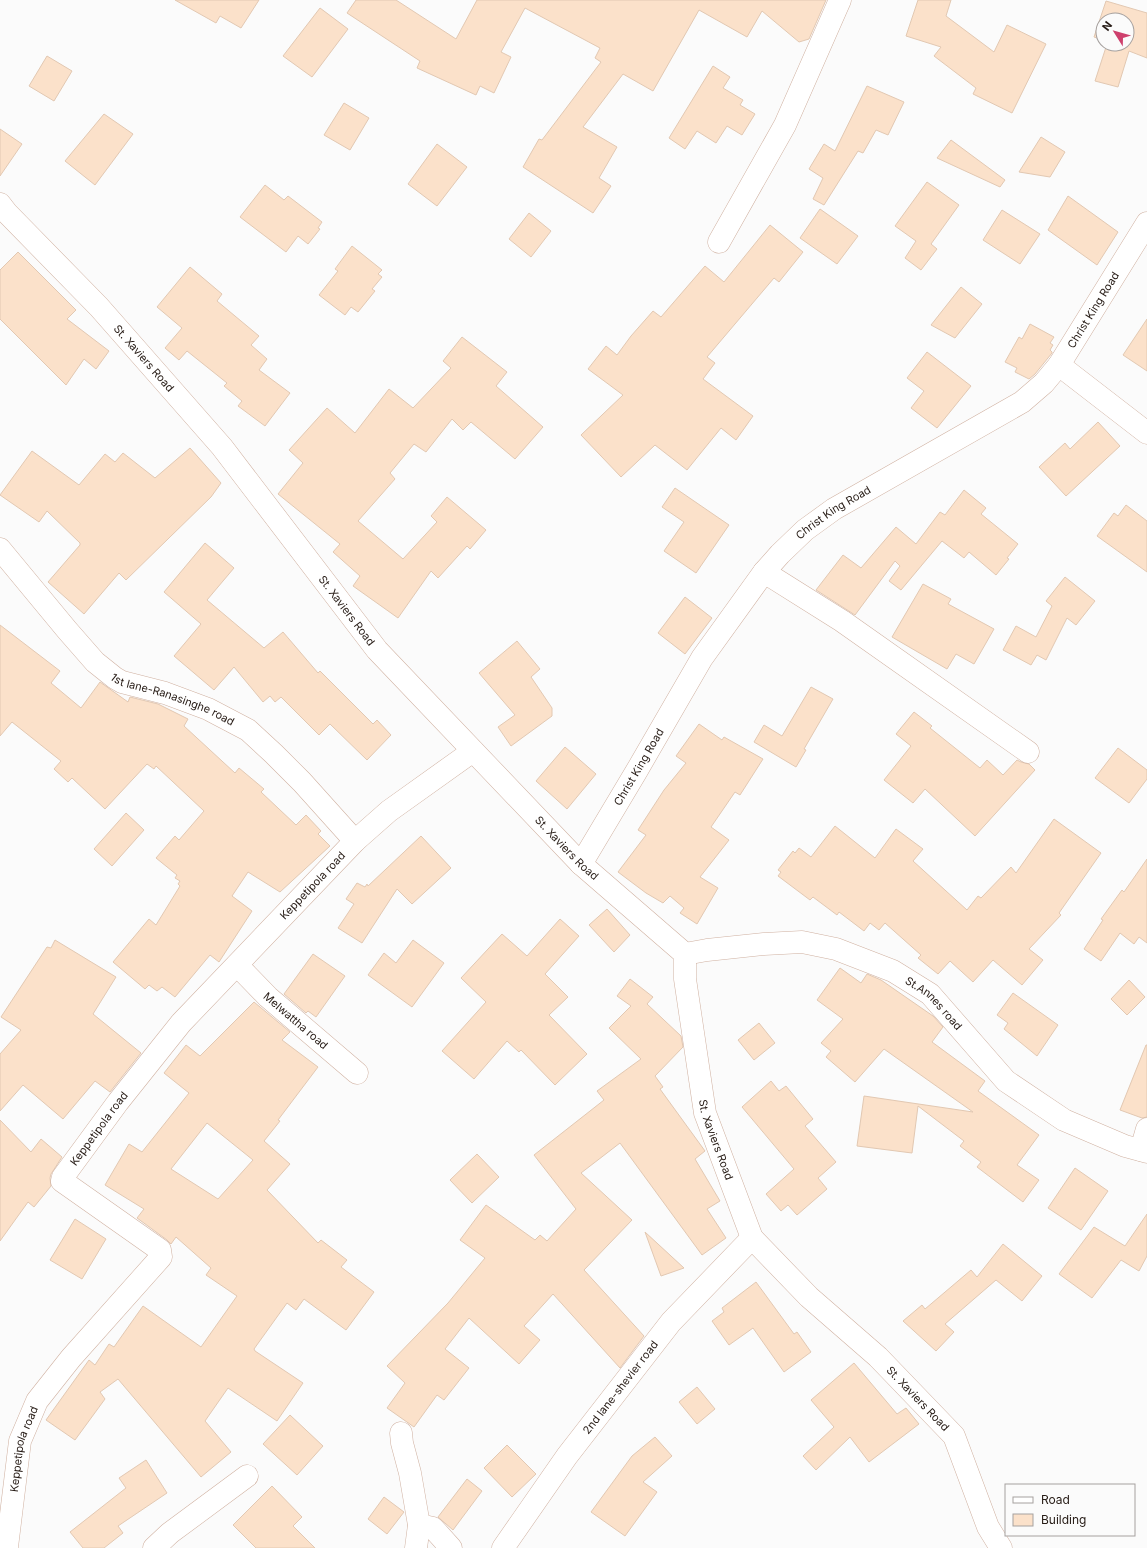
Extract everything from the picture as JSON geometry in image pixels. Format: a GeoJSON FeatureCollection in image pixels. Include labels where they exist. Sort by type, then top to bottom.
{"type":"FeatureCollection","features":[{"type":"Feature","properties":{"kind":"street"},"geometry":{"type":"LineString","coordinates":[[719,242],[785,125],[840,0]]}},
{"type":"Feature","properties":{"kind":"street","name":"St. Xaviers Road"},"geometry":{"type":"LineString","coordinates":[[2,214],[99,307],[222,446],[377,650],[581,864],[685,954],[685,979],[705,1114],[752,1238],[809,1297],[878,1358],[954,1436],[988,1527],[1001,1548]]}},
{"type":"Feature","properties":{"kind":"street","name":"Christ King Road"},"geometry":{"type":"LineString","coordinates":[[581,864],[702,658],[764,572],[805,530],[834,509],[1022,402],[1044,383],[1059,365],[1147,223]]}},
{"type":"Feature","properties":{"kind":"street"},"geometry":{"type":"LineString","coordinates":[[1059,365],[1147,433]]}},
{"type":"Feature","properties":{"kind":"street","name":"1st lane-Ranasinghe road"},"geometry":{"type":"LineString","coordinates":[[0,549],[95,662],[122,682],[165,693],[208,709],[248,730],[302,782],[355,841]]}},
{"type":"Feature","properties":{"kind":"street"},"geometry":{"type":"LineString","coordinates":[[764,572],[848,626],[1028,752]]}},
{"type":"Feature","properties":{"kind":"street","name":"Keppetipola road"},"geometry":{"type":"LineString","coordinates":[[6,1548],[20,1441],[37,1401],[71,1358],[161,1257],[160,1250],[62,1182],[63,1177],[118,1102],[181,1022],[355,841],[389,812],[473,751]]}},
{"type":"Feature","properties":{"kind":"street","name":"St.Annes road"},"geometry":{"type":"LineString","coordinates":[[685,954],[707,950],[764,944],[802,942],[836,949],[893,971],[930,994],[1006,1081],[1064,1120],[1126,1146],[1144,1151]]}},
{"type":"Feature","properties":{"kind":"street","name":"Melwattha road"},"geometry":{"type":"LineString","coordinates":[[237,965],[268,997],[358,1073]]}},
{"type":"Feature","properties":{"kind":"street"},"geometry":{"type":"LineString","coordinates":[[1144,1151],[1147,1129]]}},
{"type":"Feature","properties":{"kind":"street","name":"2nd lane-shevier road"},"geometry":{"type":"LineString","coordinates":[[503,1548],[567,1456],[671,1322],[752,1238]]}},
{"type":"Feature","properties":{"kind":"street"},"geometry":{"type":"LineString","coordinates":[[400,1433],[410,1474],[419,1525],[416,1548]]}},
{"type":"Feature","properties":{"kind":"street"},"geometry":{"type":"LineString","coordinates":[[154,1548],[170,1533],[247,1476]]}},
{"type":"Feature","properties":{"kind":"street"},"geometry":{"type":"LineString","coordinates":[[419,1525],[433,1528],[451,1548]]}},
{"type":"Feature","properties":{"kind":"building"},"geometry":{"type":"Polygon","coordinates":[[[175,0],[259,0],[241,28],[220,16],[216,23],[175,0]]]}},
{"type":"Feature","properties":{"kind":"building"},"geometry":{"type":"Polygon","coordinates":[[[356,0],[396,0],[456,39],[477,0],[826,0],[809,39],[799,42],[762,11],[747,37],[699,10],[653,91],[623,74],[583,127],[617,147],[599,178],[611,186],[593,213],[523,167],[539,139],[542,140],[601,62],[595,58],[600,48],[525,8],[501,52],[511,57],[494,93],[480,86],[476,95],[417,68],[420,61],[347,13],[356,0]]]}},
{"type":"Feature","properties":{"kind":"building"},"geometry":{"type":"Polygon","coordinates":[[[918,0],[951,0],[946,16],[994,52],[1007,25],[1046,44],[1012,113],[973,94],[976,88],[934,56],[941,47],[906,36],[918,0]]]}},
{"type":"Feature","properties":{"kind":"building"},"geometry":{"type":"Polygon","coordinates":[[[1106,1],[1147,13],[1147,58],[1132,52],[1135,52],[1135,12],[1102,12],[1106,1]]]}},
{"type":"Feature","properties":{"kind":"building"},"geometry":{"type":"Polygon","coordinates":[[[320,8],[348,29],[312,77],[283,56],[320,8]]]}},
{"type":"Feature","properties":{"kind":"building"},"geometry":{"type":"Polygon","coordinates":[[[1104,52],[1129,52],[1118,87],[1095,81],[1104,52]]]}},
{"type":"Feature","properties":{"kind":"building"},"geometry":{"type":"Polygon","coordinates":[[[47,56],[72,71],[54,101],[29,86],[47,56]]]}},
{"type":"Feature","properties":{"kind":"building"},"geometry":{"type":"Polygon","coordinates":[[[713,66],[730,77],[723,88],[743,100],[740,105],[755,114],[742,135],[727,126],[716,143],[697,131],[685,149],[669,138],[713,66]]]}},
{"type":"Feature","properties":{"kind":"building"},"geometry":{"type":"Polygon","coordinates":[[[867,86],[904,102],[888,135],[876,130],[863,153],[858,151],[824,205],[813,199],[823,178],[809,169],[824,144],[835,151],[867,86]]]}},
{"type":"Feature","properties":{"kind":"building"},"geometry":{"type":"Polygon","coordinates":[[[344,103],[369,118],[350,150],[324,135],[344,103]]]}},
{"type":"Feature","properties":{"kind":"building"},"geometry":{"type":"Polygon","coordinates":[[[104,114],[133,134],[95,185],[65,161],[104,114]]]}},
{"type":"Feature","properties":{"kind":"building"},"geometry":{"type":"Polygon","coordinates":[[[0,129],[22,144],[0,176],[0,129]]]}},
{"type":"Feature","properties":{"kind":"building"},"geometry":{"type":"Polygon","coordinates":[[[1041,137],[1065,152],[1050,177],[1019,172],[1041,137]]]}},
{"type":"Feature","properties":{"kind":"building"},"geometry":{"type":"Polygon","coordinates":[[[951,140],[1005,180],[1000,187],[937,158],[951,140]]]}},
{"type":"Feature","properties":{"kind":"building"},"geometry":{"type":"Polygon","coordinates":[[[437,144],[467,167],[437,206],[408,184],[437,144]]]}},
{"type":"Feature","properties":{"kind":"building"},"geometry":{"type":"Polygon","coordinates":[[[927,182],[959,205],[931,244],[937,249],[921,270],[905,258],[916,241],[895,226],[927,182]]]}},
{"type":"Feature","properties":{"kind":"building"},"geometry":{"type":"Polygon","coordinates":[[[265,185],[284,200],[288,196],[322,222],[318,228],[320,229],[308,244],[298,236],[286,252],[240,217],[265,185]]]}},
{"type":"Feature","properties":{"kind":"building"},"geometry":{"type":"Polygon","coordinates":[[[1068,196],[1118,232],[1097,265],[1048,230],[1068,196]]]}},
{"type":"Feature","properties":{"kind":"building"},"geometry":{"type":"Polygon","coordinates":[[[820,209],[858,236],[837,264],[800,238],[820,209]]]}},
{"type":"Feature","properties":{"kind":"building"},"geometry":{"type":"Polygon","coordinates":[[[1002,210],[1040,234],[1020,264],[983,240],[1002,210]]]}},
{"type":"Feature","properties":{"kind":"building"},"geometry":{"type":"Polygon","coordinates":[[[529,213],[551,231],[531,257],[509,239],[529,213]]]}},
{"type":"Feature","properties":{"kind":"building"},"geometry":{"type":"Polygon","coordinates":[[[770,225],[803,252],[779,282],[774,278],[707,357],[715,363],[703,379],[753,416],[736,440],[721,428],[687,470],[655,445],[621,477],[581,435],[623,395],[588,369],[606,346],[617,355],[653,311],[661,317],[705,266],[724,282],[770,225]]]}},
{"type":"Feature","properties":{"kind":"building"},"geometry":{"type":"Polygon","coordinates":[[[352,246],[382,270],[378,274],[382,277],[372,289],[375,291],[358,312],[351,307],[345,315],[319,295],[338,271],[335,269],[352,246]]]}},
{"type":"Feature","properties":{"kind":"building"},"geometry":{"type":"Polygon","coordinates":[[[18,252],[76,310],[67,319],[109,351],[96,369],[84,359],[66,385],[0,319],[0,270],[18,252]]]}},
{"type":"Feature","properties":{"kind":"building"},"geometry":{"type":"Polygon","coordinates":[[[190,267],[222,294],[217,301],[259,336],[251,345],[267,359],[259,370],[290,393],[265,426],[238,406],[242,401],[224,386],[227,383],[187,351],[179,360],[165,348],[182,328],[157,307],[190,267]]]}},
{"type":"Feature","properties":{"kind":"building"},"geometry":{"type":"Polygon","coordinates":[[[961,287],[982,304],[955,338],[931,325],[961,287]]]}},
{"type":"Feature","properties":{"kind":"building"},"geometry":{"type":"Polygon","coordinates":[[[1147,319],[1147,371],[1123,355],[1147,319]]]}},
{"type":"Feature","properties":{"kind":"building"},"geometry":{"type":"Polygon","coordinates":[[[1030,324],[1054,337],[1050,343],[1053,345],[1050,350],[1052,353],[1029,379],[1015,372],[1017,368],[1005,362],[1019,337],[1022,339],[1030,324]]]}},
{"type":"Feature","properties":{"kind":"building"},"geometry":{"type":"Polygon","coordinates":[[[462,337],[507,372],[496,386],[543,427],[515,459],[471,422],[463,430],[452,419],[426,452],[414,444],[390,473],[395,479],[358,521],[403,559],[437,522],[431,516],[447,497],[486,530],[470,549],[467,546],[438,578],[431,571],[398,618],[353,586],[360,576],[333,552],[340,544],[278,494],[303,463],[289,450],[327,408],[355,433],[389,389],[413,408],[451,368],[443,361],[462,337]]]}},
{"type":"Feature","properties":{"kind":"building"},"geometry":{"type":"Polygon","coordinates":[[[927,352],[971,386],[937,428],[911,408],[924,391],[907,378],[927,352]]]}},
{"type":"Feature","properties":{"kind":"building"},"geometry":{"type":"Polygon","coordinates":[[[1098,422],[1120,446],[1066,496],[1039,467],[1065,443],[1070,449],[1098,422]]]}},
{"type":"Feature","properties":{"kind":"building"},"geometry":{"type":"Polygon","coordinates":[[[190,448],[221,483],[211,497],[126,580],[119,573],[84,614],[48,582],[80,545],[80,543],[47,511],[39,522],[0,495],[32,451],[79,485],[105,454],[115,462],[123,453],[155,478],[190,448]]]}},
{"type":"Feature","properties":{"kind":"building"},"geometry":{"type":"Polygon","coordinates":[[[675,488],[729,525],[696,573],[664,551],[684,522],[662,507],[675,488]]]}},
{"type":"Feature","properties":{"kind":"building"},"geometry":{"type":"Polygon","coordinates":[[[964,490],[986,508],[981,514],[1018,544],[1007,558],[1009,559],[996,575],[969,552],[964,558],[942,541],[901,590],[889,581],[900,566],[895,561],[855,615],[816,590],[843,555],[861,568],[896,527],[916,544],[940,512],[945,515],[964,490]]]}},
{"type":"Feature","properties":{"kind":"building"},"geometry":{"type":"Polygon","coordinates":[[[1126,505],[1147,521],[1147,572],[1097,536],[1114,513],[1118,516],[1126,505]]]}},
{"type":"Feature","properties":{"kind":"building"},"geometry":{"type":"Polygon","coordinates":[[[205,543],[234,568],[207,600],[264,648],[283,632],[318,673],[320,671],[373,724],[377,720],[391,735],[367,760],[330,724],[319,735],[281,697],[275,702],[270,696],[263,702],[234,667],[214,690],[174,656],[201,624],[164,592],[205,543]]]}},
{"type":"Feature","properties":{"kind":"building"},"geometry":{"type":"Polygon","coordinates":[[[1065,577],[1095,601],[1076,625],[1067,618],[1046,660],[1037,655],[1031,665],[1003,650],[1016,626],[1036,637],[1052,606],[1046,601],[1065,577]]]}},
{"type":"Feature","properties":{"kind":"building"},"geometry":{"type":"Polygon","coordinates":[[[923,584],[951,599],[948,604],[994,629],[974,664],[956,654],[947,669],[892,637],[923,584]]]}},
{"type":"Feature","properties":{"kind":"building"},"geometry":{"type":"Polygon","coordinates":[[[685,597],[712,618],[685,654],[658,633],[685,597]]]}},
{"type":"Feature","properties":{"kind":"building"},"geometry":{"type":"Polygon","coordinates":[[[0,625],[60,671],[51,683],[81,708],[100,682],[128,702],[130,697],[158,704],[188,719],[184,726],[235,773],[239,768],[264,789],[261,792],[296,825],[306,815],[321,831],[318,834],[330,846],[280,892],[248,872],[232,896],[252,911],[219,962],[210,955],[175,997],[162,987],[157,991],[149,985],[145,989],[113,962],[149,919],[156,925],[180,886],[178,884],[180,881],[175,878],[177,875],[156,858],[175,836],[179,840],[204,811],[156,766],[154,769],[147,764],[105,809],[72,778],[68,782],[54,769],[61,761],[12,722],[0,736],[0,625]]]}},
{"type":"Feature","properties":{"kind":"building"},"geometry":{"type":"Polygon","coordinates":[[[517,641],[540,669],[531,677],[552,708],[552,716],[511,746],[498,727],[515,715],[479,673],[517,641]]]}},
{"type":"Feature","properties":{"kind":"building"},"geometry":{"type":"Polygon","coordinates":[[[811,687],[833,699],[804,749],[806,750],[796,767],[754,742],[764,725],[782,736],[811,687]]]}},
{"type":"Feature","properties":{"kind":"building"},"geometry":{"type":"Polygon","coordinates":[[[914,712],[932,726],[930,728],[980,768],[987,760],[1003,775],[1017,760],[1029,764],[1035,770],[975,836],[925,789],[913,803],[884,780],[911,746],[896,734],[914,712]]]}},
{"type":"Feature","properties":{"kind":"building"},"geometry":{"type":"Polygon","coordinates":[[[699,724],[722,740],[724,737],[763,759],[740,795],[735,792],[711,827],[729,840],[700,877],[718,888],[697,924],[680,913],[684,908],[670,896],[663,903],[646,893],[618,872],[646,835],[638,830],[664,790],[686,763],[676,756],[699,724]]]}},
{"type":"Feature","properties":{"kind":"building"},"geometry":{"type":"Polygon","coordinates":[[[565,747],[596,774],[567,809],[536,781],[565,747]]]}},
{"type":"Feature","properties":{"kind":"building"},"geometry":{"type":"Polygon","coordinates":[[[1118,748],[1147,770],[1147,779],[1129,803],[1095,778],[1118,748]]]}},
{"type":"Feature","properties":{"kind":"building"},"geometry":{"type":"Polygon","coordinates":[[[126,813],[144,830],[112,866],[94,849],[126,813]]]}},
{"type":"Feature","properties":{"kind":"building"},"geometry":{"type":"Polygon","coordinates":[[[1054,819],[1101,853],[1059,913],[1061,915],[1029,949],[1043,960],[1022,985],[993,960],[973,982],[950,961],[938,974],[918,958],[921,955],[885,923],[879,930],[870,923],[864,931],[839,912],[837,915],[813,897],[810,900],[778,876],[781,872],[778,870],[793,851],[795,853],[799,848],[811,857],[835,826],[875,858],[896,829],[923,849],[913,861],[967,910],[978,896],[981,898],[1011,867],[1016,873],[1054,819]]]}},
{"type":"Feature","properties":{"kind":"building"},"geometry":{"type":"Polygon","coordinates":[[[421,836],[451,868],[412,904],[397,889],[362,943],[338,928],[354,904],[346,899],[357,883],[365,887],[367,884],[368,886],[421,836]]]}},
{"type":"Feature","properties":{"kind":"building"},"geometry":{"type":"Polygon","coordinates":[[[1147,859],[1147,943],[1139,937],[1134,944],[1120,933],[1101,961],[1084,949],[1103,920],[1101,919],[1122,890],[1124,892],[1147,859]]]}},
{"type":"Feature","properties":{"kind":"building"},"geometry":{"type":"Polygon","coordinates":[[[607,909],[630,935],[614,952],[589,925],[607,909]]]}},
{"type":"Feature","properties":{"kind":"building"},"geometry":{"type":"Polygon","coordinates":[[[560,919],[579,936],[545,974],[568,997],[549,1015],[587,1054],[555,1085],[521,1050],[519,1052],[507,1041],[474,1079],[442,1051],[486,1002],[461,978],[502,934],[527,956],[560,919]]]}},
{"type":"Feature","properties":{"kind":"building"},"geometry":{"type":"Polygon","coordinates":[[[55,940],[116,977],[93,1014],[141,1053],[110,1092],[95,1081],[63,1119],[23,1085],[0,1111],[0,1054],[21,1030],[1,1017],[47,947],[51,948],[55,940]]]}},
{"type":"Feature","properties":{"kind":"building"},"geometry":{"type":"Polygon","coordinates":[[[413,940],[444,963],[412,1007],[368,975],[384,953],[396,963],[413,940]]]}},
{"type":"Feature","properties":{"kind":"building"},"geometry":{"type":"Polygon","coordinates":[[[313,954],[345,976],[316,1017],[308,1011],[306,1013],[284,994],[313,954]]]}},
{"type":"Feature","properties":{"kind":"building"},"geometry":{"type":"Polygon","coordinates":[[[840,968],[861,983],[867,974],[881,980],[933,1016],[943,1027],[932,1042],[985,1081],[978,1091],[1039,1135],[1017,1165],[1039,1180],[1023,1202],[977,1167],[981,1162],[960,1146],[964,1141],[918,1106],[912,1153],[857,1146],[864,1096],[973,1112],[884,1049],[855,1082],[826,1057],[831,1051],[821,1043],[843,1019],[817,1000],[840,968]]]}},
{"type":"Feature","properties":{"kind":"building"},"geometry":{"type":"Polygon","coordinates":[[[630,979],[653,997],[647,1004],[681,1036],[683,1047],[655,1076],[663,1087],[660,1089],[705,1151],[695,1159],[720,1201],[707,1209],[726,1238],[702,1255],[620,1143],[581,1173],[632,1220],[584,1270],[644,1336],[620,1368],[553,1294],[524,1326],[540,1340],[519,1364],[469,1318],[445,1349],[469,1368],[444,1400],[437,1395],[414,1427],[387,1408],[405,1383],[387,1366],[448,1303],[485,1258],[460,1240],[486,1205],[535,1240],[540,1235],[547,1241],[576,1209],[534,1155],[604,1100],[597,1091],[641,1059],[609,1028],[631,1006],[617,996],[630,979]]]}},
{"type":"Feature","properties":{"kind":"building"},"geometry":{"type":"Polygon","coordinates":[[[1129,980],[1145,997],[1127,1015],[1111,999],[1129,980]]]}},
{"type":"Feature","properties":{"kind":"building"},"geometry":{"type":"Polygon","coordinates":[[[1013,993],[1058,1025],[1037,1056],[1004,1029],[1008,1023],[997,1015],[1013,993]]]}},
{"type":"Feature","properties":{"kind":"building"},"geometry":{"type":"Polygon","coordinates":[[[254,1002],[290,1032],[282,1040],[318,1067],[264,1141],[290,1164],[267,1190],[318,1243],[321,1240],[347,1260],[341,1267],[374,1292],[346,1330],[304,1299],[296,1310],[287,1303],[254,1349],[303,1383],[277,1421],[228,1388],[205,1421],[231,1452],[201,1477],[118,1379],[100,1392],[105,1399],[75,1440],[46,1420],[89,1360],[95,1365],[109,1344],[114,1347],[143,1306],[201,1347],[237,1296],[206,1275],[211,1268],[176,1237],[171,1244],[137,1218],[144,1209],[105,1185],[129,1144],[142,1152],[189,1093],[164,1073],[186,1045],[200,1056],[254,1002]],[[207,1123],[171,1169],[218,1199],[253,1160],[207,1123]]]}},
{"type":"Feature","properties":{"kind":"building"},"geometry":{"type":"Polygon","coordinates":[[[759,1023],[775,1043],[754,1060],[738,1040],[759,1023]]]}},
{"type":"Feature","properties":{"kind":"building"},"geometry":{"type":"Polygon","coordinates":[[[1146,1045],[1147,1117],[1142,1118],[1120,1110],[1146,1045]]]}},
{"type":"Feature","properties":{"kind":"building"},"geometry":{"type":"Polygon","coordinates":[[[771,1081],[779,1091],[786,1086],[813,1119],[805,1126],[836,1162],[818,1178],[827,1189],[797,1215],[788,1205],[781,1211],[766,1194],[794,1169],[742,1107],[771,1081]]]}},
{"type":"Feature","properties":{"kind":"building"},"geometry":{"type":"Polygon","coordinates":[[[0,1120],[31,1152],[41,1139],[62,1157],[51,1174],[51,1186],[34,1207],[28,1202],[0,1241],[0,1120]]]}},
{"type":"Feature","properties":{"kind":"building"},"geometry":{"type":"Polygon","coordinates":[[[477,1154],[499,1177],[472,1203],[450,1180],[477,1154]]]}},
{"type":"Feature","properties":{"kind":"building"},"geometry":{"type":"Polygon","coordinates":[[[1075,1168],[1108,1191],[1081,1230],[1048,1208],[1075,1168]]]}},
{"type":"Feature","properties":{"kind":"building"},"geometry":{"type":"Polygon","coordinates":[[[1147,1214],[1147,1256],[1139,1271],[1121,1260],[1092,1298],[1059,1274],[1094,1227],[1125,1246],[1147,1214]]]}},
{"type":"Feature","properties":{"kind":"building"},"geometry":{"type":"Polygon","coordinates":[[[75,1219],[106,1239],[82,1279],[50,1260],[75,1219]]]}},
{"type":"Feature","properties":{"kind":"building"},"geometry":{"type":"Polygon","coordinates":[[[645,1232],[684,1268],[661,1276],[645,1232]]]}},
{"type":"Feature","properties":{"kind":"building"},"geometry":{"type":"Polygon","coordinates":[[[1003,1244],[1042,1276],[1022,1301],[996,1280],[945,1324],[954,1332],[936,1351],[903,1321],[922,1305],[925,1309],[971,1270],[977,1277],[1003,1244]]]}},
{"type":"Feature","properties":{"kind":"building"},"geometry":{"type":"Polygon","coordinates":[[[756,1282],[794,1334],[797,1332],[811,1352],[784,1372],[753,1328],[729,1345],[712,1321],[724,1312],[722,1308],[756,1282]]]}},
{"type":"Feature","properties":{"kind":"building"},"geometry":{"type":"Polygon","coordinates":[[[854,1363],[897,1414],[906,1408],[919,1424],[869,1462],[850,1437],[816,1470],[803,1456],[834,1427],[811,1400],[854,1363]]]}},
{"type":"Feature","properties":{"kind":"building"},"geometry":{"type":"Polygon","coordinates":[[[697,1387],[715,1409],[697,1424],[679,1402],[697,1387]]]}},
{"type":"Feature","properties":{"kind":"building"},"geometry":{"type":"Polygon","coordinates":[[[290,1415],[323,1446],[297,1475],[263,1444],[290,1415]]]}},
{"type":"Feature","properties":{"kind":"building"},"geometry":{"type":"Polygon","coordinates":[[[655,1437],[672,1456],[643,1482],[657,1492],[625,1536],[591,1512],[632,1456],[655,1437]]]}},
{"type":"Feature","properties":{"kind":"building"},"geometry":{"type":"Polygon","coordinates":[[[507,1445],[536,1474],[512,1497],[484,1468],[507,1445]]]}},
{"type":"Feature","properties":{"kind":"building"},"geometry":{"type":"Polygon","coordinates":[[[146,1460],[167,1493],[118,1526],[123,1533],[104,1548],[83,1548],[70,1532],[126,1488],[119,1478],[146,1460]]]}},
{"type":"Feature","properties":{"kind":"building"},"geometry":{"type":"Polygon","coordinates":[[[467,1479],[482,1491],[453,1530],[438,1517],[467,1479]]]}},
{"type":"Feature","properties":{"kind":"building"},"geometry":{"type":"Polygon","coordinates":[[[272,1486],[302,1517],[293,1526],[315,1548],[256,1548],[233,1525],[272,1486]]]}},
{"type":"Feature","properties":{"kind":"building"},"geometry":{"type":"Polygon","coordinates":[[[384,1497],[404,1512],[387,1534],[368,1519],[384,1497]]]}}]}
